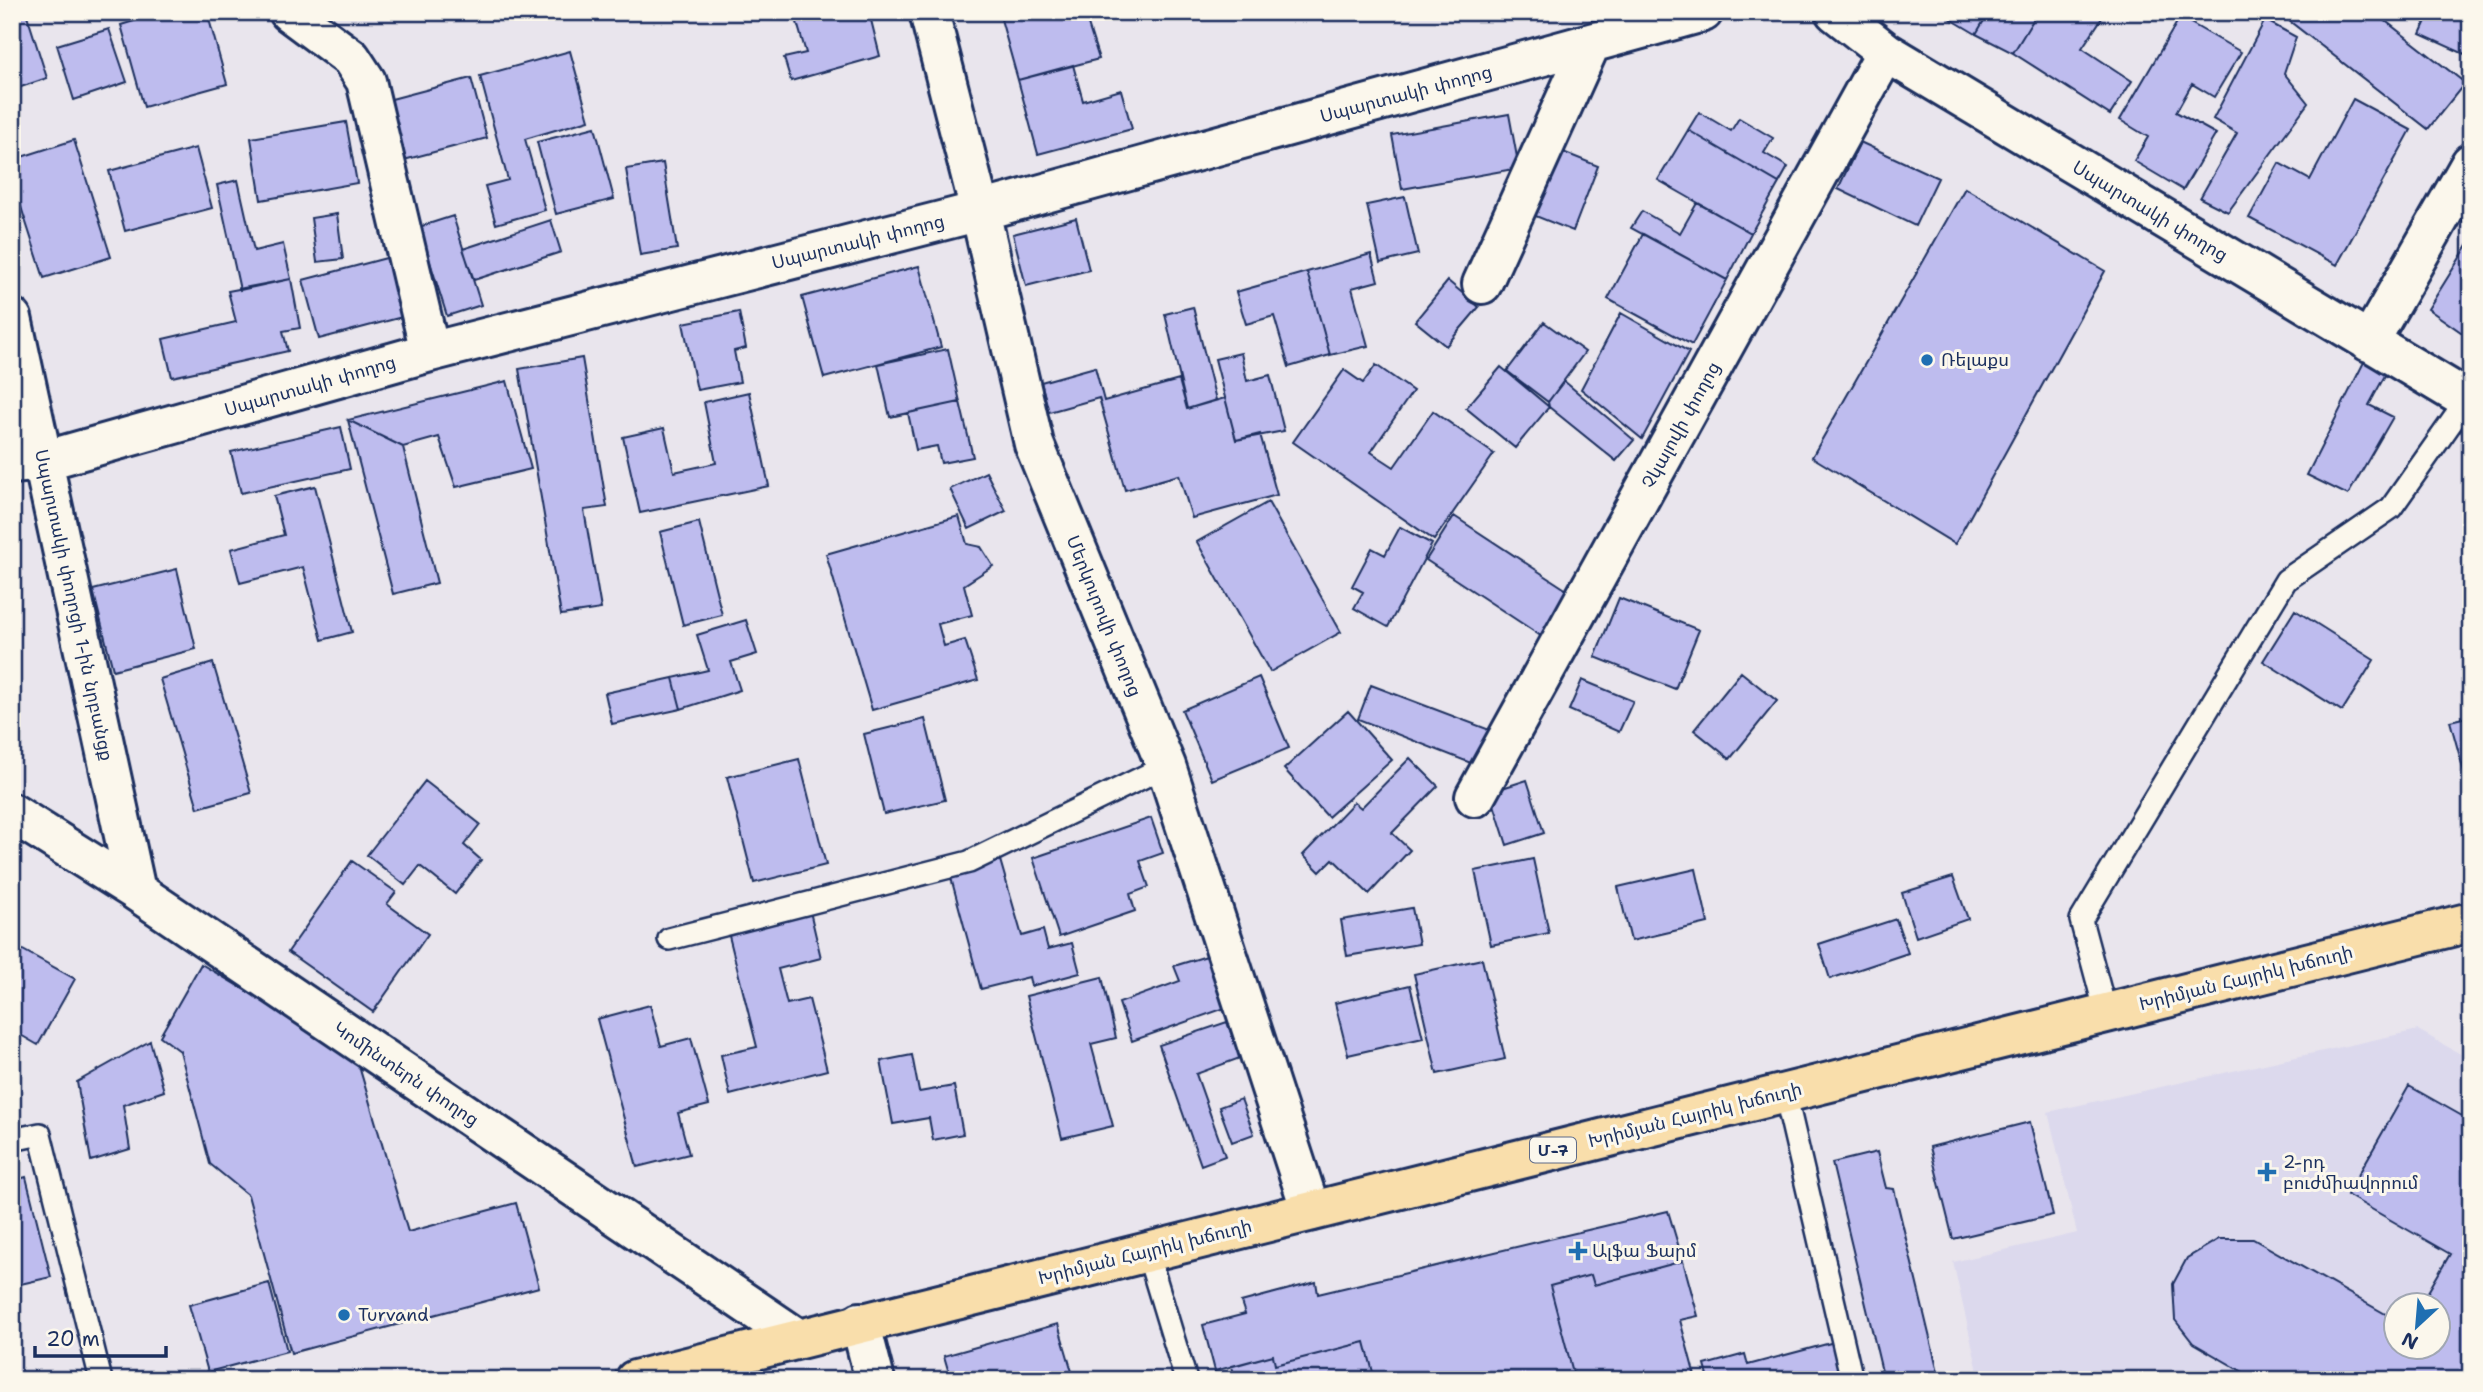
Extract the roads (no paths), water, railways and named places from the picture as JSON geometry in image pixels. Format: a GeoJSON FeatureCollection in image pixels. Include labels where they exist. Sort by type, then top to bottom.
{"type":"FeatureCollection","features":[{"type":"Feature","properties":{"kind":"highway","name":"Խրիմյան Հայրիկ խճուղի"},"geometry":{"type":"LineString","coordinates":[[635,1380],[2471,922]]}},
{"type":"Feature","properties":{"kind":"street"},"geometry":{"type":"LineString","coordinates":[[289,12],[351,58],[366,82],[430,352]]}},
{"type":"Feature","properties":{"kind":"street","name":"Մերկուրովի փողոց"},"geometry":{"type":"LineString","coordinates":[[929,12],[980,211],[1034,444],[1166,766],[1311,1210]]}},
{"type":"Feature","properties":{"kind":"street","name":"Սպարտակի փողոց"},"geometry":{"type":"LineString","coordinates":[[28,462],[430,352],[980,211],[1703,12]]}},
{"type":"Feature","properties":{"kind":"street","name":"Սպարտակի փողոց"},"geometry":{"type":"LineString","coordinates":[[1835,12],[1886,52],[2469,401]]}},
{"type":"Feature","properties":{"kind":"street"},"geometry":{"type":"LineString","coordinates":[[1482,284],[1591,43]]}},
{"type":"Feature","properties":{"kind":"street","name":"Չկալովի փողոց"},"geometry":{"type":"LineString","coordinates":[[1475,797],[1886,52]]}},
{"type":"Feature","properties":{"kind":"street"},"geometry":{"type":"LineString","coordinates":[[2369,342],[2471,163]]}},
{"type":"Feature","properties":{"kind":"street","name":"Սպարտակի փողոցի 1-ին նրբանցք"},"geometry":{"type":"LineString","coordinates":[[12,318],[28,462],[136,891]]}},
{"type":"Feature","properties":{"kind":"street","name":"Կոմինտերն փողոց"},"geometry":{"type":"LineString","coordinates":[[12,813],[136,891],[797,1338]]}},
{"type":"Feature","properties":{"kind":"street"},"geometry":{"type":"LineString","coordinates":[[860,1322],[875,1380]]}},
{"type":"Feature","properties":{"kind":"lane"},"geometry":{"type":"LineString","coordinates":[[2106,1013],[2081,920],[2286,580],[2391,508],[2469,401]]}},
{"type":"Feature","properties":{"kind":"lane"},"geometry":{"type":"LineString","coordinates":[[669,939],[970,862],[1166,766]]}},
{"type":"Feature","properties":{"kind":"lane"},"geometry":{"type":"LineString","coordinates":[[1785,1093],[1852,1380]]}},
{"type":"Feature","properties":{"kind":"lane"},"geometry":{"type":"LineString","coordinates":[[12,1140],[40,1134],[101,1380]]}},
{"type":"Feature","properties":{"kind":"lane"},"geometry":{"type":"LineString","coordinates":[[1147,1251],[1186,1380]]}},
{"type":"Feature","properties":{"kind":"place","name":"Ռելաքս"},"geometry":{"type":"Point","coordinates":[1927,360]}},
{"type":"Feature","properties":{"kind":"place","name":"2-րդ բուժմիավորում"},"geometry":{"type":"Point","coordinates":[2267,1172]}},
{"type":"Feature","properties":{"kind":"place","name":"Ալֆա Ֆարմ"},"geometry":{"type":"Point","coordinates":[1578,1251]}},
{"type":"Feature","properties":{"kind":"place","name":"Turvand"},"geometry":{"type":"Point","coordinates":[344,1315]}}]}
